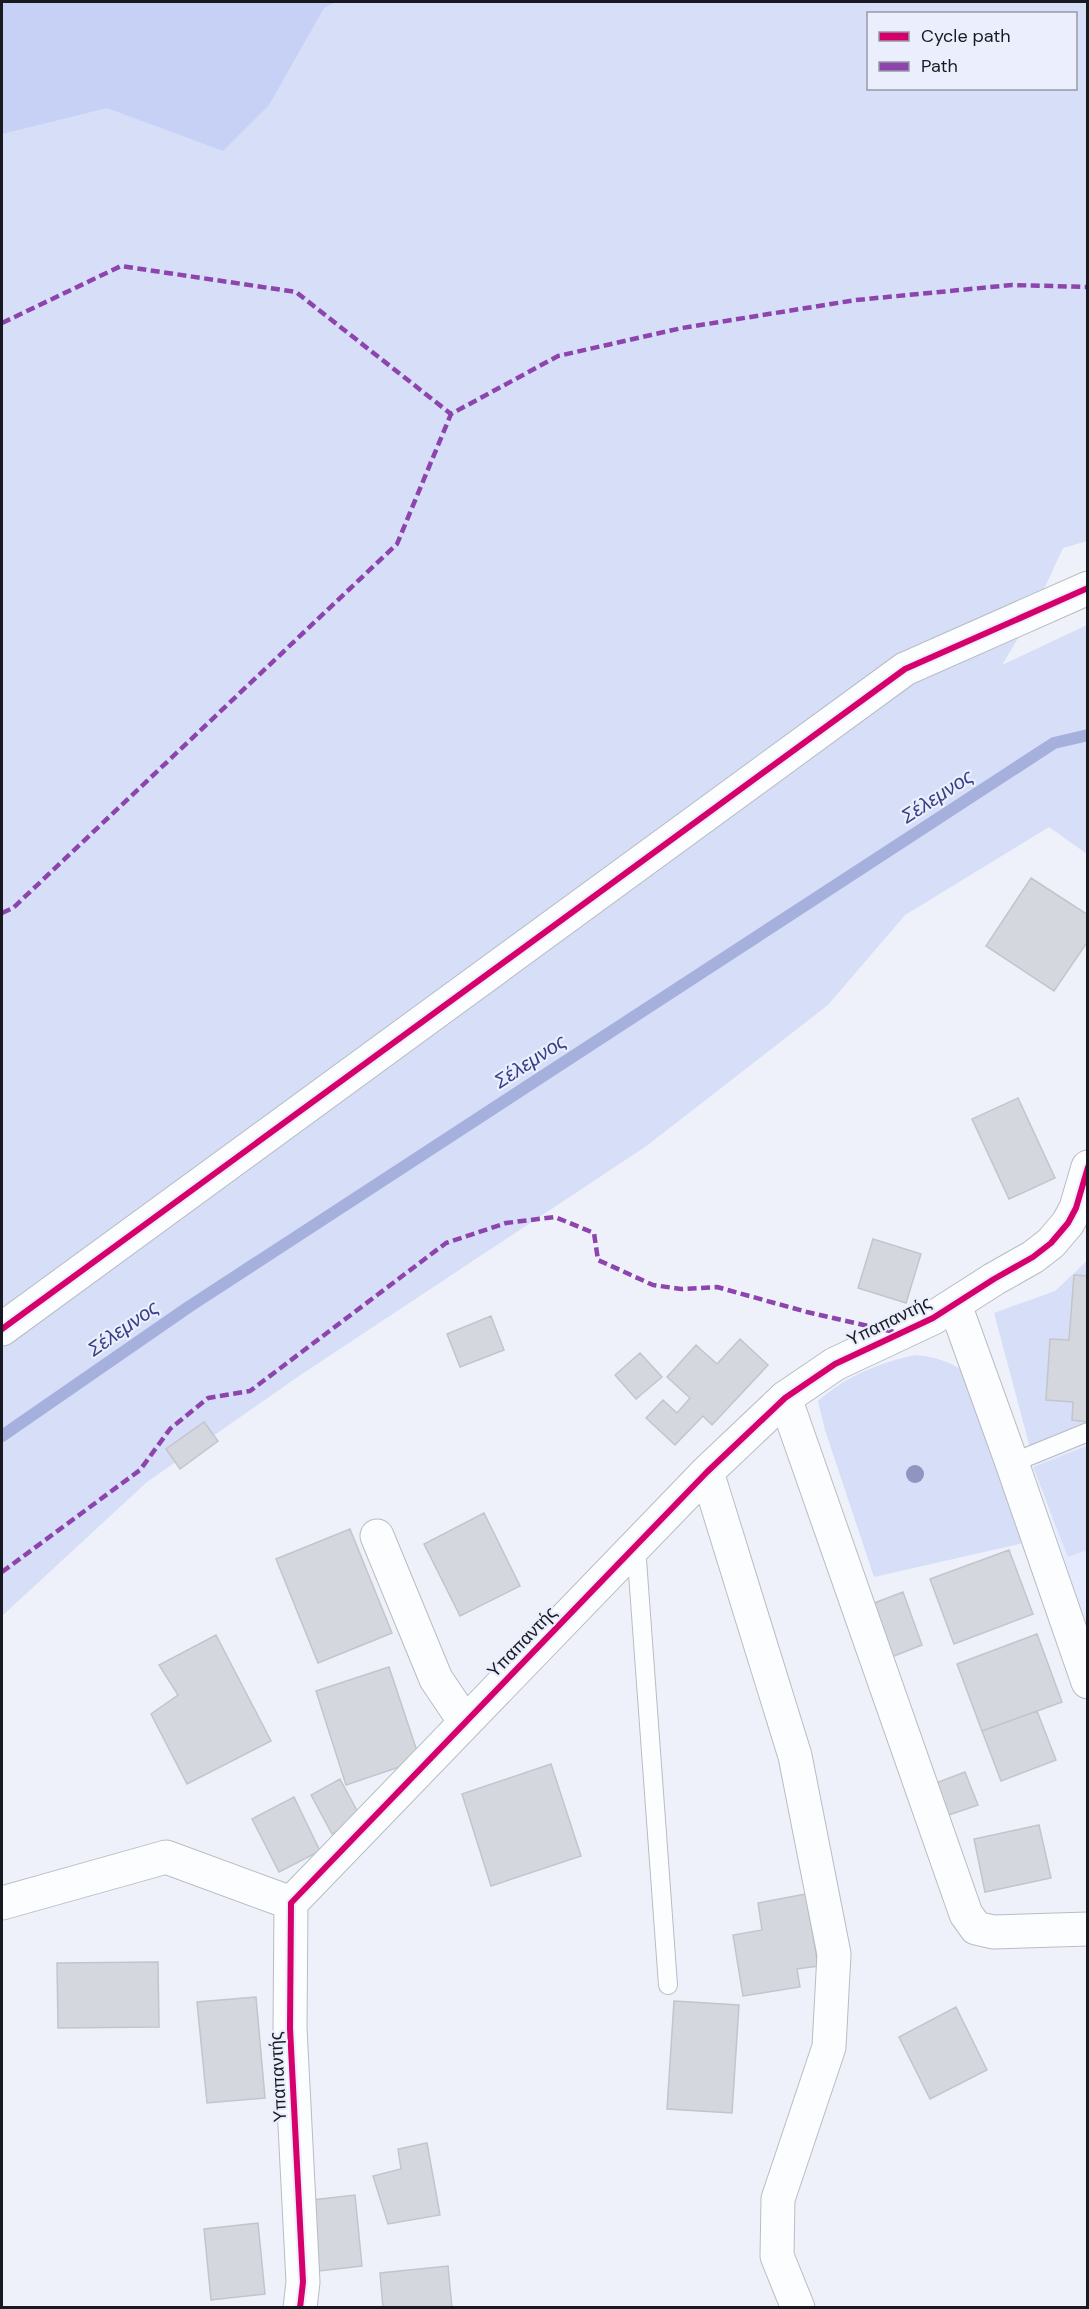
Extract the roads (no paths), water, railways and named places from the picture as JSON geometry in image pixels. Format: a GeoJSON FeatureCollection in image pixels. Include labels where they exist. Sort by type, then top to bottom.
{"type":"FeatureCollection","features":[{"type":"Feature","properties":{"kind":"street"},"geometry":{"type":"LineString","coordinates":[[2,1329],[905,669],[1088,588]]}},
{"type":"Feature","properties":{"kind":"street","name":"Υπαπαντής"},"geometry":{"type":"LineString","coordinates":[[300,2307],[303,2282],[290,2028],[291,1903],[707,1472],[785,1398],[835,1364],[933,1318],[1033,1257],[1051,1243],[1068,1223],[1076,1208],[1088,1167]]}},
{"type":"Feature","properties":{"kind":"street"},"geometry":{"type":"LineString","coordinates":[[955,1305],[1088,1682]]}},
{"type":"Feature","properties":{"kind":"street"},"geometry":{"type":"LineString","coordinates":[[785,1398],[966,1914],[976,1928],[993,1932],[1088,1929]]}},
{"type":"Feature","properties":{"kind":"street"},"geometry":{"type":"LineString","coordinates":[[707,1472],[795,1756],[834,1954],[829,2047],[778,2199],[777,2256],[798,2307]]}},
{"type":"Feature","properties":{"kind":"street"},"geometry":{"type":"LineString","coordinates":[[378,1536],[436,1679],[465,1722]]}},
{"type":"Feature","properties":{"kind":"street"},"geometry":{"type":"LineString","coordinates":[[2,1903],[166,1857],[291,1903]]}},
{"type":"Feature","properties":{"kind":"lane"},"geometry":{"type":"LineString","coordinates":[[1012,1463],[1088,1432]]}},
{"type":"Feature","properties":{"kind":"lane"},"geometry":{"type":"LineString","coordinates":[[636,1546],[668,1985]]}},
{"type":"Feature","properties":{"kind":"waterway","name":"Σέλεμνος"},"geometry":{"type":"LineString","coordinates":[[2,1436],[190,1306],[1054,743],[1088,735]]}}]}
